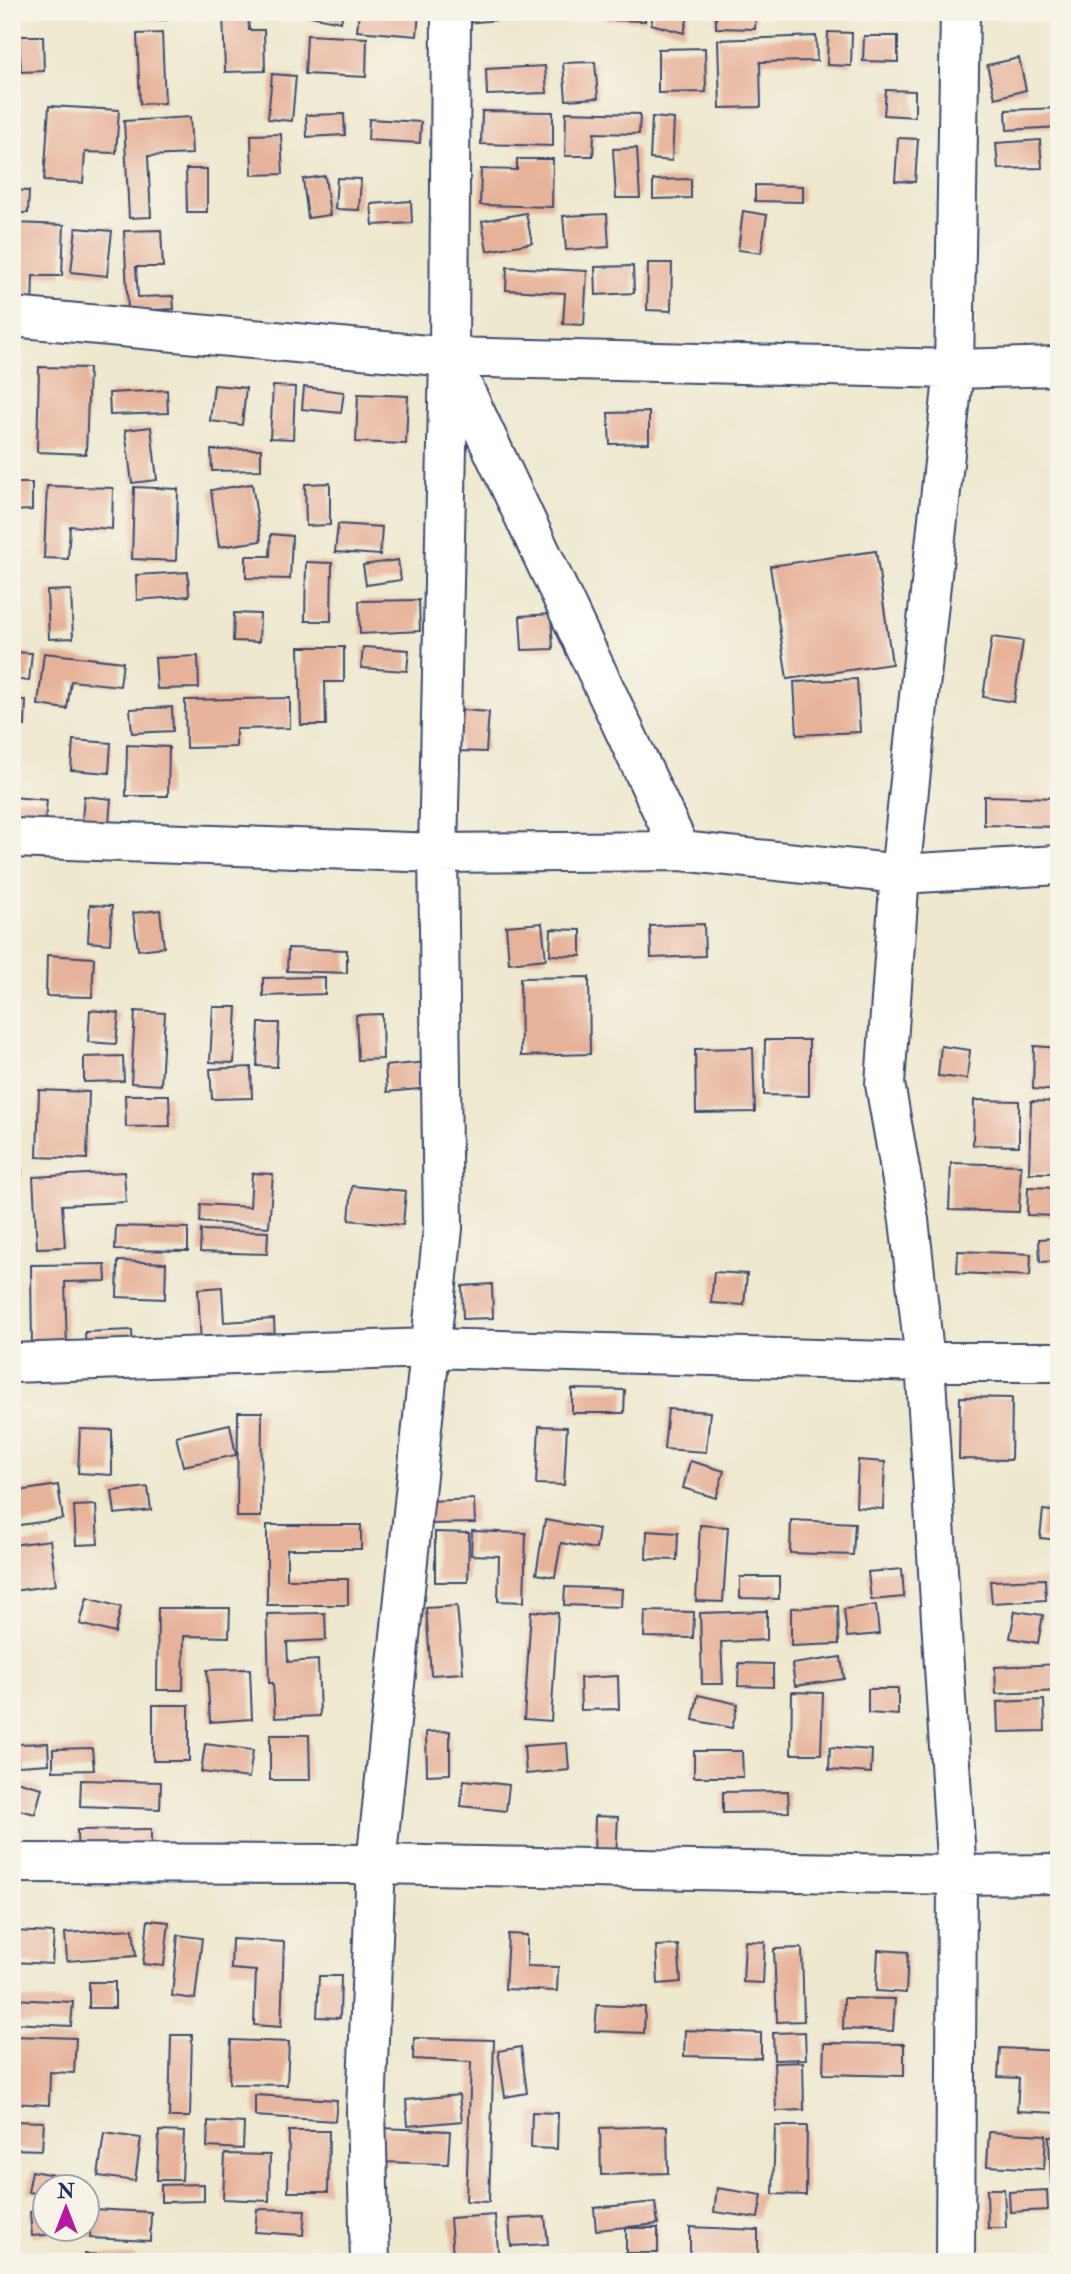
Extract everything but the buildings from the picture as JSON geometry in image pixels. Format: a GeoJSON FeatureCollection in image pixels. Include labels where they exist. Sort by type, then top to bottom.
{"type":"FeatureCollection","features":[{"type":"Feature","properties":{"kind":"street"},"geometry":{"type":"LineString","coordinates":[[370,2262],[366,2111],[376,1864],[443,1228],[439,853],[449,357],[451,12]]}},
{"type":"Feature","properties":{"kind":"street"},"geometry":{"type":"LineString","coordinates":[[955,2262],[957,1875],[925,1362],[909,1220],[885,1084],[900,874],[954,369],[960,12]]}},
{"type":"Feature","properties":{"kind":"street"},"geometry":{"type":"LineString","coordinates":[[12,317],[449,357],[954,369],[1059,366]]}},
{"type":"Feature","properties":{"kind":"street"},"geometry":{"type":"LineString","coordinates":[[449,357],[681,851]]}},
{"type":"Feature","properties":{"kind":"street"},"geometry":{"type":"LineString","coordinates":[[12,838],[439,853],[681,851],[900,874],[1059,865]]}},
{"type":"Feature","properties":{"kind":"street"},"geometry":{"type":"LineString","coordinates":[[12,1363],[429,1348],[925,1362],[1059,1362]]}},
{"type":"Feature","properties":{"kind":"street"},"geometry":{"type":"LineString","coordinates":[[12,1863],[376,1864],[957,1875],[1059,1874]]}}]}
